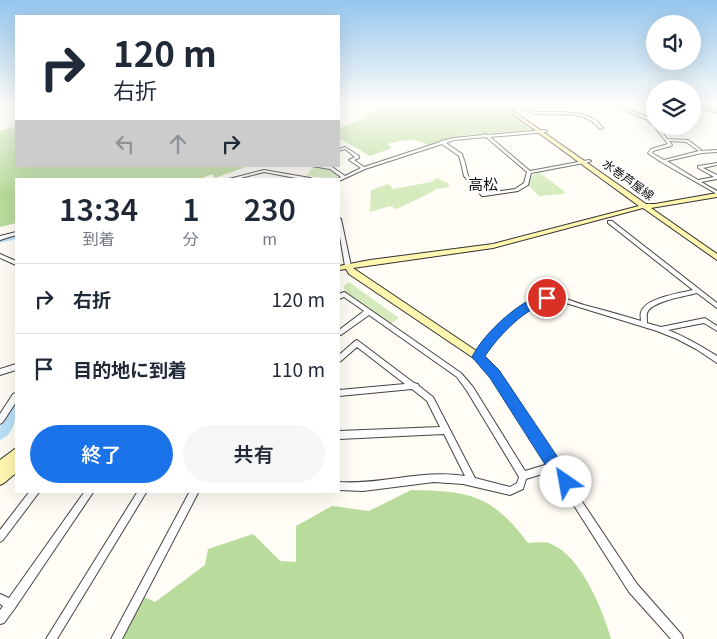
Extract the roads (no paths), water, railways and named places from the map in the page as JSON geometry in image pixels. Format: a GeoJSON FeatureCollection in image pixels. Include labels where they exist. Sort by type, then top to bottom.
{"type":"FeatureCollection","features":[{"type":"Feature","properties":{"kind":"street"},"geometry":{"type":"LineString","coordinates":[[340,179],[364,168],[442,142],[466,136],[502,134]]}},
{"type":"Feature","properties":{"kind":"street","name":"水巻芦屋線"},"geometry":{"type":"LineString","coordinates":[[547,134],[650,207],[717,258]]}},
{"type":"Feature","properties":{"kind":"street"},"geometry":{"type":"LineString","coordinates":[[485,135],[529,172]]}},
{"type":"Feature","properties":{"kind":"street"},"geometry":{"type":"LineString","coordinates":[[662,135],[670,145],[650,152],[717,194]]}},
{"type":"Feature","properties":{"kind":"street"},"geometry":{"type":"LineString","coordinates":[[666,140],[687,141],[698,150]]}},
{"type":"Feature","properties":{"kind":"street"},"geometry":{"type":"LineString","coordinates":[[442,142],[461,156],[466,165],[466,176],[484,196],[516,190],[526,184],[529,172]]}},
{"type":"Feature","properties":{"kind":"street"},"geometry":{"type":"LineString","coordinates":[[340,150],[345,148],[358,157],[351,160],[364,168]]}},
{"type":"Feature","properties":{"kind":"street"},"geometry":{"type":"LineString","coordinates":[[662,160],[677,158],[698,150],[717,151]]}},
{"type":"Feature","properties":{"kind":"street"},"geometry":{"type":"LineString","coordinates":[[529,172],[586,161]]}},
{"type":"Feature","properties":{"kind":"street","name":"水巻芦屋線"},"geometry":{"type":"LineString","coordinates":[[586,161],[650,207],[717,251]]}},
{"type":"Feature","properties":{"kind":"street"},"geometry":{"type":"LineString","coordinates":[[717,164],[698,167],[717,178]]}},
{"type":"Feature","properties":{"kind":"street"},"geometry":{"type":"LineString","coordinates":[[264,171],[269,167]]}},
{"type":"Feature","properties":{"kind":"street"},"geometry":{"type":"LineString","coordinates":[[322,167],[331,168],[344,177]]}},
{"type":"Feature","properties":{"kind":"street"},"geometry":{"type":"LineString","coordinates":[[235,178],[264,171],[304,178]]}},
{"type":"Feature","properties":{"kind":"street"},"geometry":{"type":"LineString","coordinates":[[250,174],[252,178]]}},
{"type":"Feature","properties":{"kind":"street"},"geometry":{"type":"LineString","coordinates":[[698,182],[717,178]]}},
{"type":"Feature","properties":{"kind":"street"},"geometry":{"type":"LineString","coordinates":[[340,273],[349,268],[493,246],[650,207],[717,194]]}},
{"type":"Feature","properties":{"kind":"street"},"geometry":{"type":"LineString","coordinates":[[340,268],[496,250],[610,222],[650,207]]}},
{"type":"Feature","properties":{"kind":"street"},"geometry":{"type":"LineString","coordinates":[[610,222],[717,306]]}},
{"type":"Feature","properties":{"kind":"street"},"geometry":{"type":"LineString","coordinates":[[340,224],[349,268],[478,357],[494,374],[633,588],[678,639]]}},
{"type":"Feature","properties":{"kind":"street"},"geometry":{"type":"LineString","coordinates":[[0,238],[15,234]]}},
{"type":"Feature","properties":{"kind":"street"},"geometry":{"type":"LineString","coordinates":[[0,256],[15,263]]}},
{"type":"Feature","properties":{"kind":"street"},"geometry":{"type":"LineString","coordinates":[[644,324],[644,312],[654,302],[698,291]]}},
{"type":"Feature","properties":{"kind":"street"},"geometry":{"type":"LineString","coordinates":[[340,296],[344,294],[459,375],[470,389],[523,476],[520,486],[510,491],[472,482],[435,478],[374,486],[340,486]]}},
{"type":"Feature","properties":{"kind":"street"},"geometry":{"type":"LineString","coordinates":[[478,357],[489,341],[537,299],[556,298],[663,329],[697,346],[717,360]]}},
{"type":"Feature","properties":{"kind":"street"},"geometry":{"type":"LineString","coordinates":[[340,332],[368,312]]}},
{"type":"Feature","properties":{"kind":"street"},"geometry":{"type":"LineString","coordinates":[[663,329],[705,320],[717,329]]}},
{"type":"Feature","properties":{"kind":"street"},"geometry":{"type":"LineString","coordinates":[[340,357],[356,344],[430,399],[472,482]]}},
{"type":"Feature","properties":{"kind":"street"},"geometry":{"type":"LineString","coordinates":[[0,372],[15,367]]}},
{"type":"Feature","properties":{"kind":"street"},"geometry":{"type":"LineString","coordinates":[[340,394],[414,386]]}},
{"type":"Feature","properties":{"kind":"street"},"geometry":{"type":"LineString","coordinates":[[0,420],[15,398]]}},
{"type":"Feature","properties":{"kind":"street"},"geometry":{"type":"LineString","coordinates":[[340,435],[446,430]]}},
{"type":"Feature","properties":{"kind":"street"},"geometry":{"type":"LineString","coordinates":[[0,467],[15,455]]}},
{"type":"Feature","properties":{"kind":"street"},"geometry":{"type":"LineString","coordinates":[[0,479],[15,466]]}},
{"type":"Feature","properties":{"kind":"street"},"geometry":{"type":"LineString","coordinates":[[523,476],[555,466]]}},
{"type":"Feature","properties":{"kind":"street"},"geometry":{"type":"LineString","coordinates":[[0,537],[34,493]]}},
{"type":"Feature","properties":{"kind":"street"},"geometry":{"type":"LineString","coordinates":[[0,619],[89,493]]}},
{"type":"Feature","properties":{"kind":"street"},"geometry":{"type":"LineString","coordinates":[[51,639],[142,493]]}},
{"type":"Feature","properties":{"kind":"street"},"geometry":{"type":"LineString","coordinates":[[116,639],[194,493]]}},
{"type":"Feature","properties":{"kind":"street"},"geometry":{"type":"LineString","coordinates":[[0,600],[11,604]]}},
{"type":"Feature","properties":{"kind":"waterway"},"geometry":{"type":"LineString","coordinates":[[0,240],[12,237]]}},
{"type":"Feature","properties":{"kind":"waterway"},"geometry":{"type":"LineString","coordinates":[[0,433],[15,410]]}},
{"type":"Feature","properties":{"kind":"district","name":"高松"},"geometry":{"type":"Point","coordinates":[483,185]}}]}
